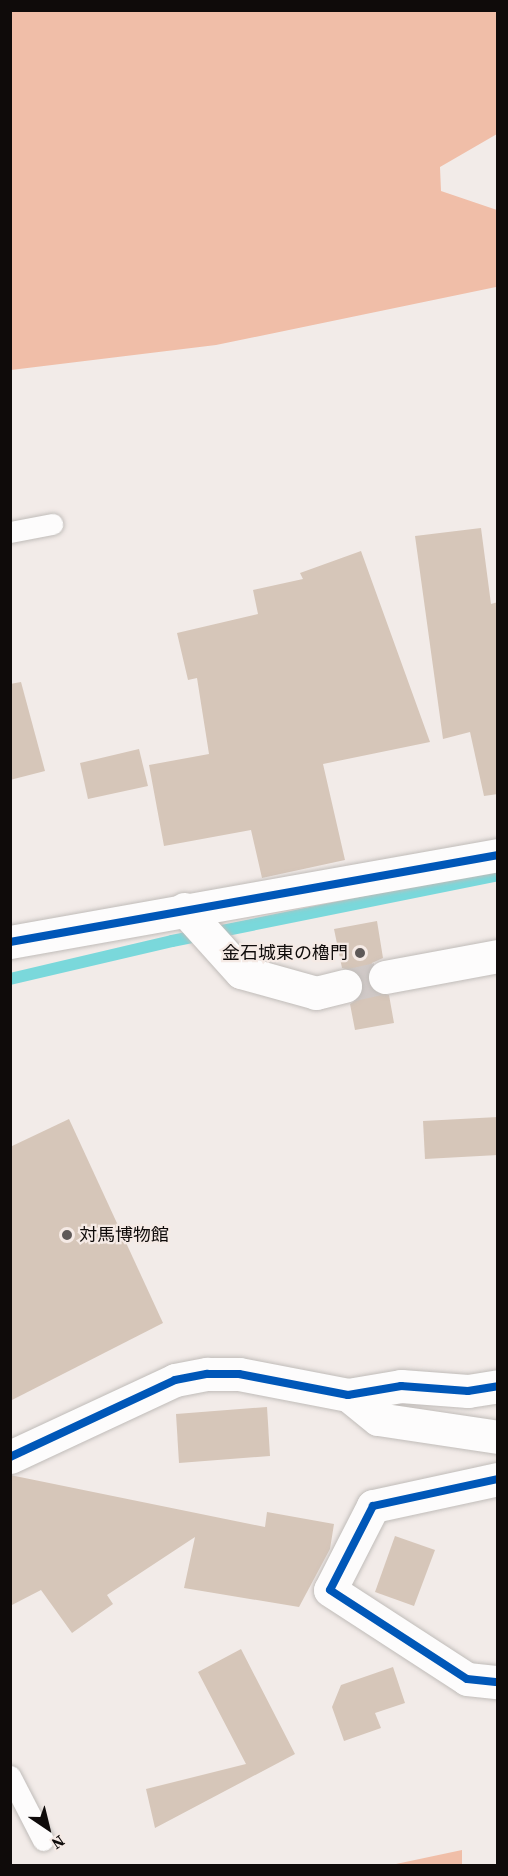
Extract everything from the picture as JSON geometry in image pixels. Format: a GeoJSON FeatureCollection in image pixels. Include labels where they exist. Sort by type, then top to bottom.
{"type":"FeatureCollection","features":[{"type":"Feature","properties":{"kind":"street"},"geometry":{"type":"LineString","coordinates":[[10,942],[184,909],[498,855]]}},
{"type":"Feature","properties":{"kind":"street"},"geometry":{"type":"LineString","coordinates":[[184,909],[241,972],[263,982],[316,993],[345,987]]}},
{"type":"Feature","properties":{"kind":"street"},"geometry":{"type":"LineString","coordinates":[[386,977],[498,956]]}},
{"type":"Feature","properties":{"kind":"street"},"geometry":{"type":"LineString","coordinates":[[10,1457],[186,1378],[239,1374],[348,1395],[402,1386],[468,1391],[498,1386]]}},
{"type":"Feature","properties":{"kind":"street"},"geometry":{"type":"LineString","coordinates":[[348,1395],[378,1419],[498,1437]]}},
{"type":"Feature","properties":{"kind":"street"},"geometry":{"type":"LineString","coordinates":[[498,1479],[373,1506],[330,1590],[467,1679],[498,1682]]}},
{"type":"Feature","properties":{"kind":"lane"},"geometry":{"type":"LineString","coordinates":[[10,532],[52,524]]}},
{"type":"Feature","properties":{"kind":"lane"},"geometry":{"type":"LineString","coordinates":[[10,1776],[43,1840]]}},
{"type":"Feature","properties":{"kind":"shaded area"},"geometry":{"type":"Polygon","coordinates":[[[10,11],[497,11],[497,134],[440,167],[441,191],[497,210],[496,287],[216,345],[11,370],[10,11]]]}},
{"type":"Feature","properties":{"kind":"shaded area"},"geometry":{"type":"Polygon","coordinates":[[[462,1850],[462,1865],[396,1865],[396,1864],[462,1850]]]}},
{"type":"Feature","properties":{"kind":"building"},"geometry":{"type":"Polygon","coordinates":[[[481,528],[491,604],[498,602],[498,794],[484,796],[470,732],[443,739],[415,536],[481,528]]]}},
{"type":"Feature","properties":{"kind":"building"},"geometry":{"type":"Polygon","coordinates":[[[361,551],[430,742],[323,764],[345,860],[262,878],[251,830],[164,846],[149,765],[209,754],[197,678],[188,680],[177,633],[258,614],[253,590],[303,579],[300,573],[361,551]]]}},
{"type":"Feature","properties":{"kind":"building"},"geometry":{"type":"Polygon","coordinates":[[[21,682],[45,771],[10,780],[10,684],[21,682]]]}},
{"type":"Feature","properties":{"kind":"building"},"geometry":{"type":"Polygon","coordinates":[[[139,749],[148,786],[88,799],[80,763],[139,749]]]}},
{"type":"Feature","properties":{"kind":"building","name":"金石城東の櫓門"},"geometry":{"type":"Polygon","coordinates":[[[377,921],[383,958],[372,963],[367,980],[371,990],[389,995],[394,1023],[355,1030],[350,1004],[358,999],[363,982],[358,973],[342,968],[334,929],[377,921]]]}},
{"type":"Feature","properties":{"kind":"building"},"geometry":{"type":"Polygon","coordinates":[[[498,1117],[498,1155],[425,1159],[423,1121],[498,1117]]]}},
{"type":"Feature","properties":{"kind":"building","name":"対馬博物館"},"geometry":{"type":"Polygon","coordinates":[[[69,1119],[163,1323],[10,1401],[10,1147],[69,1119]]]}},
{"type":"Feature","properties":{"kind":"building"},"geometry":{"type":"Polygon","coordinates":[[[267,1407],[270,1456],[179,1463],[176,1414],[267,1407]]]}},
{"type":"Feature","properties":{"kind":"building"},"geometry":{"type":"Polygon","coordinates":[[[10,1475],[265,1527],[267,1512],[334,1524],[330,1549],[299,1607],[184,1588],[195,1537],[107,1595],[113,1604],[72,1633],[41,1590],[10,1606],[10,1475]]]}},
{"type":"Feature","properties":{"kind":"building"},"geometry":{"type":"Polygon","coordinates":[[[395,1536],[435,1550],[414,1606],[375,1592],[395,1536]]]}},
{"type":"Feature","properties":{"kind":"building"},"geometry":{"type":"Polygon","coordinates":[[[241,1649],[295,1754],[155,1828],[146,1789],[246,1764],[198,1672],[241,1649]]]}},
{"type":"Feature","properties":{"kind":"building"},"geometry":{"type":"Polygon","coordinates":[[[393,1667],[405,1703],[375,1713],[381,1728],[344,1741],[332,1707],[341,1685],[393,1667]]]}},
{"type":"Feature","properties":{"kind":"waterway"},"geometry":{"type":"LineString","coordinates":[[10,979],[172,941],[498,875]]}},
{"type":"Feature","properties":{"kind":"tunnel"},"geometry":{"type":"LineString","coordinates":[[345,986],[385,977]]}},
{"type":"Feature","properties":{"kind":"cycle path"},"geometry":{"type":"LineString","coordinates":[[10,942],[498,855]]}},
{"type":"Feature","properties":{"kind":"cycle path"},"geometry":{"type":"LineString","coordinates":[[10,1457],[175,1380],[207,1374],[239,1374],[348,1395],[401,1386],[468,1391],[498,1386]]}},
{"type":"Feature","properties":{"kind":"cycle path"},"geometry":{"type":"LineString","coordinates":[[498,1479],[373,1506],[330,1590],[467,1679],[498,1682]]}},
{"type":"Feature","properties":{"kind":"place","name":"金石城東の櫓門"},"geometry":{"type":"Point","coordinates":[360,953]}},
{"type":"Feature","properties":{"kind":"place","name":"対馬博物館"},"geometry":{"type":"Point","coordinates":[67,1235]}}]}
